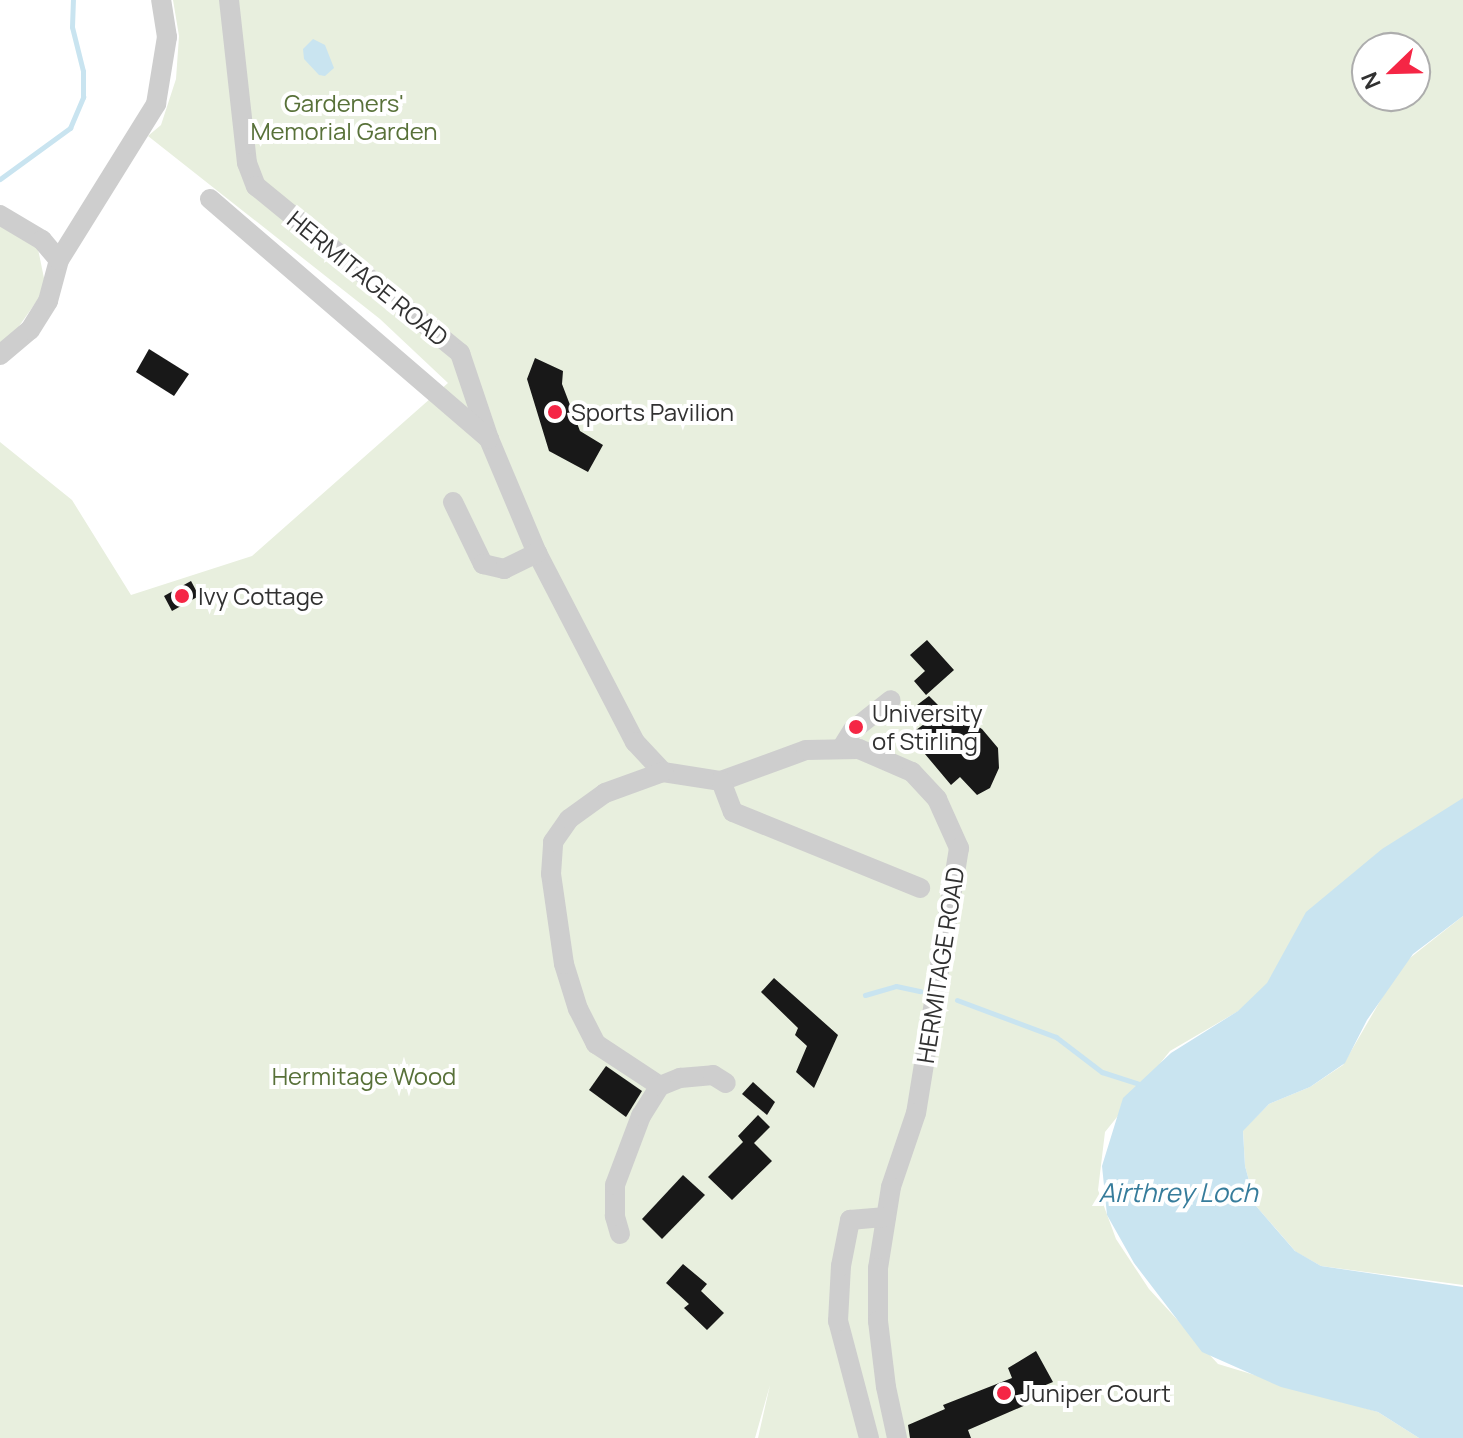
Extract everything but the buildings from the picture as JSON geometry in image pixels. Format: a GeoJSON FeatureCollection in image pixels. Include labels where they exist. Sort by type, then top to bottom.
{"type":"FeatureCollection","features":[{"type":"Feature","properties":{"kind":"street"},"geometry":{"type":"LineString","coordinates":[[0,355],[30,330],[48,301],[59,260],[156,104],[167,37],[161,0]]}},
{"type":"Feature","properties":{"kind":"street","name":"HERMITAGE ROAD"},"geometry":{"type":"LineString","coordinates":[[229,0],[247,163],[256,186],[460,353],[489,439],[537,553],[635,742],[663,772],[721,781],[806,750],[859,749],[912,772],[937,799],[959,848],[916,1113],[891,1187],[878,1268],[878,1321],[886,1387],[897,1438]]}},
{"type":"Feature","properties":{"kind":"street"},"geometry":{"type":"LineString","coordinates":[[210,199],[489,439]]}},
{"type":"Feature","properties":{"kind":"street"},"geometry":{"type":"LineString","coordinates":[[0,215],[42,240],[59,260]]}},
{"type":"Feature","properties":{"kind":"street"},"geometry":{"type":"LineString","coordinates":[[453,502],[483,564],[504,569],[537,553]]}},
{"type":"Feature","properties":{"kind":"street"},"geometry":{"type":"LineString","coordinates":[[841,749],[853,730],[891,700]]}},
{"type":"Feature","properties":{"kind":"street"},"geometry":{"type":"LineString","coordinates":[[660,1086],[596,1044],[578,1009],[564,964],[551,874],[553,842],[569,819],[605,793],[663,772]]}},
{"type":"Feature","properties":{"kind":"street"},"geometry":{"type":"LineString","coordinates":[[721,781],[733,812],[920,888]]}},
{"type":"Feature","properties":{"kind":"street"},"geometry":{"type":"LineString","coordinates":[[620,1234],[615,1216],[615,1185],[641,1116],[660,1086],[680,1078],[713,1075],[726,1083]]}},
{"type":"Feature","properties":{"kind":"street"},"geometry":{"type":"LineString","coordinates":[[869,1438],[838,1321],[841,1266],[850,1220],[886,1217]]}},
{"type":"Feature","properties":{"kind":"green space","name":"University of Stirling"},"geometry":{"type":"Polygon","coordinates":[[[173,0],[1463,0],[1463,811],[1259,999],[1170,1051],[1105,1132],[1098,1190],[1116,1239],[1149,1289],[1218,1364],[1378,1412],[1419,1438],[758,1438],[770,1385],[755,1438],[0,1438],[0,442],[72,500],[131,595],[252,556],[448,383],[380,319],[148,136],[161,125],[176,79],[179,36],[173,0]]]}},
{"type":"Feature","properties":{"kind":"green space"},"geometry":{"type":"Polygon","coordinates":[[[0,225],[37,244],[46,288],[10,339],[0,347],[0,225]]]}},
{"type":"Feature","properties":{"kind":"green space"},"geometry":{"type":"Polygon","coordinates":[[[1463,916],[1463,1285],[1321,1266],[1296,1252],[1256,1206],[1245,1166],[1243,1130],[1269,1104],[1310,1087],[1343,1065],[1401,965],[1463,916]]]}},
{"type":"Feature","properties":{"kind":"water"},"geometry":{"type":"Polygon","coordinates":[[[313,39],[325,45],[334,68],[325,76],[319,75],[304,59],[303,49],[313,39]]]}},
{"type":"Feature","properties":{"kind":"water","name":"Airthrey Loch"},"geometry":{"type":"Polygon","coordinates":[[[1463,798],[1463,916],[1413,954],[1367,1020],[1345,1063],[1310,1087],[1269,1104],[1243,1131],[1245,1166],[1256,1206],[1295,1251],[1321,1266],[1463,1287],[1463,1438],[1419,1438],[1378,1412],[1281,1387],[1202,1352],[1134,1263],[1107,1215],[1102,1166],[1123,1098],[1171,1053],[1238,1011],[1267,983],[1306,912],[1382,849],[1463,798]]]}},
{"type":"Feature","properties":{"kind":"waterway"},"geometry":{"type":"LineString","coordinates":[[0,179],[70,128],[83,97],[83,71],[72,27],[73,0]]}},
{"type":"Feature","properties":{"kind":"waterway"},"geometry":{"type":"LineString","coordinates":[[865,995],[896,986],[920,991]]}},
{"type":"Feature","properties":{"kind":"waterway"},"geometry":{"type":"LineString","coordinates":[[957,1000],[1056,1037],[1102,1072],[1138,1084]]}},
{"type":"Feature","properties":{"kind":"place","name":"Sports Pavilion"},"geometry":{"type":"Point","coordinates":[555,412]}},
{"type":"Feature","properties":{"kind":"place","name":"Ivy Cottage"},"geometry":{"type":"Point","coordinates":[182,596]}},
{"type":"Feature","properties":{"kind":"place","name":"University of Stirling"},"geometry":{"type":"Point","coordinates":[856,727]}},
{"type":"Feature","properties":{"kind":"place","name":"Juniper Court"},"geometry":{"type":"Point","coordinates":[1004,1393]}},
{"type":"Feature","properties":{"kind":"park label","name":"Gardeners' Memorial Garden"},"geometry":{"type":"Point","coordinates":[344,117]}},
{"type":"Feature","properties":{"kind":"park label","name":"Hermitage Wood"},"geometry":{"type":"Point","coordinates":[364,1076]}}]}
